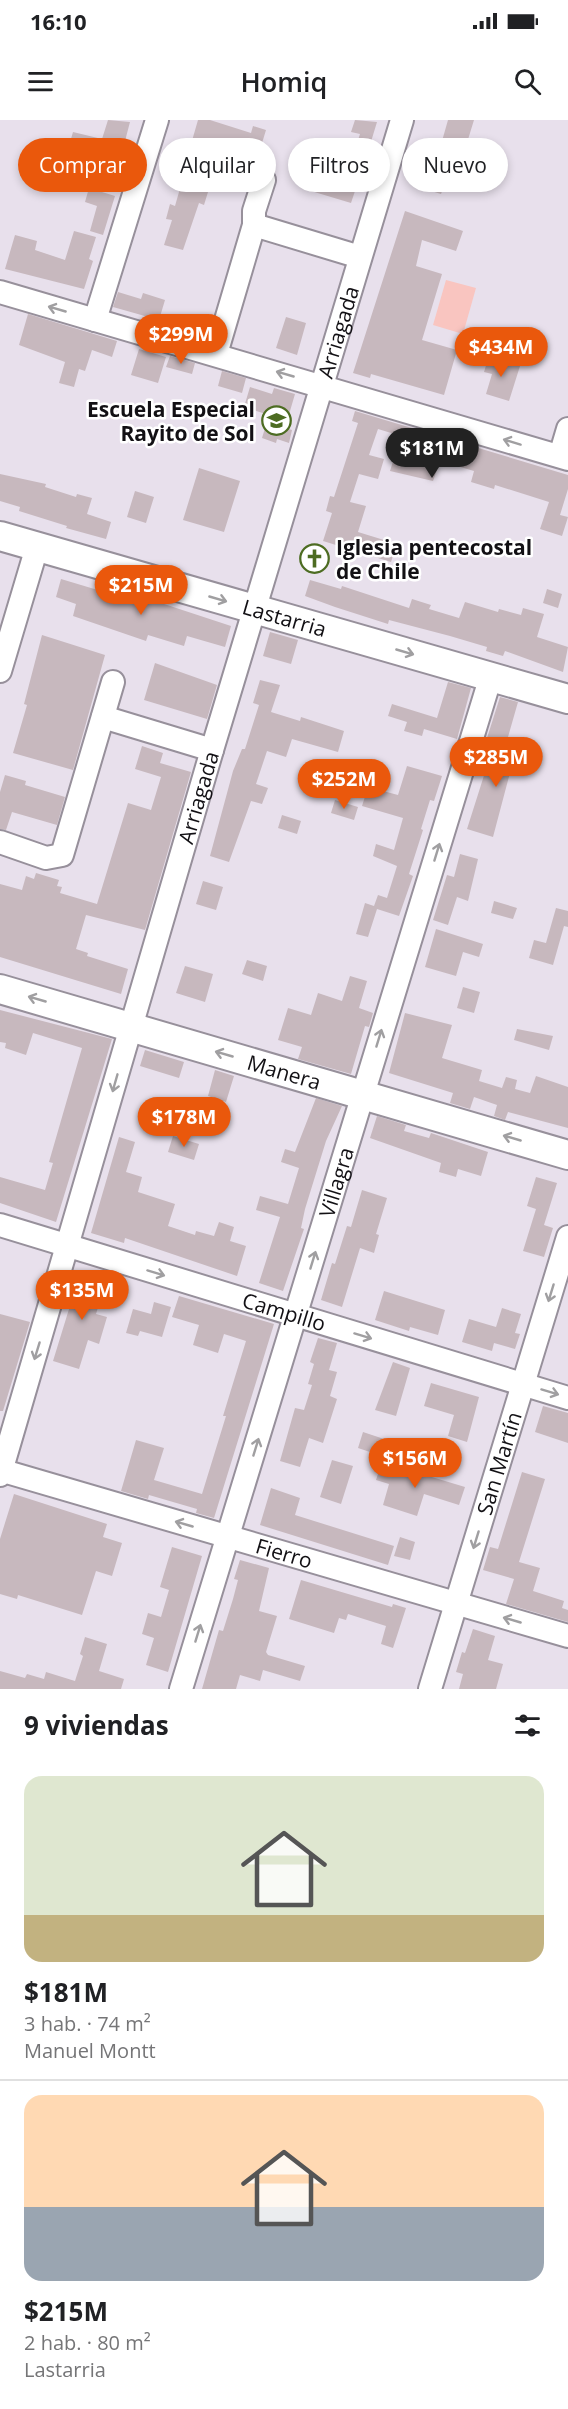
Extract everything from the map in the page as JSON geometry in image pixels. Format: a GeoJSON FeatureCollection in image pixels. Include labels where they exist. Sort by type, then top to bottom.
{"type":"FeatureCollection","features":[{"type":"Feature","properties":{"kind":"main road","name":"Lastarria"},"geometry":{"type":"LineString","coordinates":[[0,536],[568,699]]}},
{"type":"Feature","properties":{"kind":"main road","name":"Manera"},"geometry":{"type":"LineString","coordinates":[[0,989],[568,1155]]}},
{"type":"Feature","properties":{"kind":"street"},"geometry":{"type":"LineString","coordinates":[[95,320],[157,120]]}},
{"type":"Feature","properties":{"kind":"street","name":"Arriagada"},"geometry":{"type":"LineString","coordinates":[[0,1472],[212,750],[402,120]]}},
{"type":"Feature","properties":{"kind":"street"},"geometry":{"type":"LineString","coordinates":[[216,354],[254,225],[254,211],[260,192]]}},
{"type":"Feature","properties":{"kind":"street"},"geometry":{"type":"LineString","coordinates":[[254,225],[360,257]]}},
{"type":"Feature","properties":{"kind":"street"},"geometry":{"type":"LineString","coordinates":[[0,292],[564,458],[568,429]]}},
{"type":"Feature","properties":{"kind":"street"},"geometry":{"type":"LineString","coordinates":[[0,671],[37,547]]}},
{"type":"Feature","properties":{"kind":"street","name":"Villagra"},"geometry":{"type":"LineString","coordinates":[[181,1689],[491,676]]}},
{"type":"Feature","properties":{"kind":"street"},"geometry":{"type":"LineString","coordinates":[[0,842],[46,858],[62,855],[113,682]]}},
{"type":"Feature","properties":{"kind":"street"},"geometry":{"type":"LineString","coordinates":[[103,717],[212,750]]}},
{"type":"Feature","properties":{"kind":"street","name":"Campillo"},"geometry":{"type":"LineString","coordinates":[[0,1225],[568,1398]]}},
{"type":"Feature","properties":{"kind":"street","name":"San Martín"},"geometry":{"type":"LineString","coordinates":[[430,1689],[568,1238]]}},
{"type":"Feature","properties":{"kind":"street","name":"Fierro"},"geometry":{"type":"LineString","coordinates":[[0,1472],[568,1636]]}},
{"type":"Feature","properties":{"kind":"shaded area"},"geometry":{"type":"Polygon","coordinates":[[[446,280],[476,288],[463,334],[433,325],[446,280]]]}},
{"type":"Feature","properties":{"kind":"building"},"geometry":{"type":"Polygon","coordinates":[[[108,120],[130,122],[126,138],[102,138],[108,120]]]}},
{"type":"Feature","properties":{"kind":"building"},"geometry":{"type":"Polygon","coordinates":[[[198,120],[210,120],[251,133],[253,126],[266,130],[264,138],[193,138],[198,120]]]}},
{"type":"Feature","properties":{"kind":"building"},"geometry":{"type":"Polygon","coordinates":[[[355,120],[377,122],[372,138],[359,138],[360,134],[351,132],[355,120]]]}},
{"type":"Feature","properties":{"kind":"building"},"geometry":{"type":"Polygon","coordinates":[[[448,120],[474,120],[468,138],[443,138],[448,120]]]}},
{"type":"Feature","properties":{"kind":"building"},"geometry":{"type":"Polygon","coordinates":[[[73,132],[98,138],[71,138],[73,132]]]}},
{"type":"Feature","properties":{"kind":"building"},"geometry":{"type":"Polygon","coordinates":[[[88,192],[102,192],[115,196],[103,235],[90,231],[97,206],[85,202],[88,192]]]}},
{"type":"Feature","properties":{"kind":"building"},"geometry":{"type":"Polygon","coordinates":[[[179,192],[208,192],[204,205],[199,203],[183,250],[164,245],[172,220],[166,219],[170,204],[175,206],[179,192]]]}},
{"type":"Feature","properties":{"kind":"building"},"geometry":{"type":"Polygon","coordinates":[[[314,192],[355,192],[351,203],[314,192]]]}},
{"type":"Feature","properties":{"kind":"building"},"geometry":{"type":"Polygon","coordinates":[[[405,211],[463,231],[456,251],[422,240],[416,266],[442,274],[422,340],[457,350],[444,395],[371,374],[370,378],[353,373],[405,211]]]}},
{"type":"Feature","properties":{"kind":"building"},"geometry":{"type":"Polygon","coordinates":[[[74,231],[96,237],[89,259],[93,261],[84,289],[5,269],[15,235],[37,241],[35,250],[65,260],[74,231]]]}},
{"type":"Feature","properties":{"kind":"building"},"geometry":{"type":"Polygon","coordinates":[[[118,292],[141,299],[143,293],[165,300],[159,320],[113,307],[118,292]]]}},
{"type":"Feature","properties":{"kind":"building"},"geometry":{"type":"Polygon","coordinates":[[[28,314],[117,341],[112,357],[92,350],[85,371],[79,369],[74,387],[59,383],[65,362],[19,345],[28,314]]]}},
{"type":"Feature","properties":{"kind":"building"},"geometry":{"type":"Polygon","coordinates":[[[286,317],[306,323],[297,355],[276,348],[286,317]]]}},
{"type":"Feature","properties":{"kind":"building"},"geometry":{"type":"Polygon","coordinates":[[[139,349],[166,357],[158,383],[131,375],[139,349]]]}},
{"type":"Feature","properties":{"kind":"building"},"geometry":{"type":"Polygon","coordinates":[[[170,356],[195,363],[192,374],[166,367],[170,356]]]}},
{"type":"Feature","properties":{"kind":"building"},"geometry":{"type":"Polygon","coordinates":[[[489,356],[520,366],[509,401],[486,394],[492,374],[484,372],[489,356]]]}},
{"type":"Feature","properties":{"kind":"building"},"geometry":{"type":"Polygon","coordinates":[[[222,371],[246,378],[242,393],[218,386],[222,371]]]}},
{"type":"Feature","properties":{"kind":"building"},"geometry":{"type":"Polygon","coordinates":[[[250,387],[272,394],[274,388],[295,394],[285,428],[292,430],[289,443],[277,439],[276,443],[262,438],[269,415],[244,407],[250,387]]]}},
{"type":"Feature","properties":{"kind":"building"},"geometry":{"type":"Polygon","coordinates":[[[355,411],[568,475],[568,489],[560,515],[568,517],[562,536],[540,529],[549,502],[495,485],[494,489],[471,482],[474,471],[440,461],[433,481],[390,471],[401,436],[378,429],[369,455],[384,459],[378,479],[359,474],[350,502],[366,506],[358,532],[397,544],[391,562],[323,541],[332,513],[326,511],[330,496],[334,497],[358,423],[352,421],[355,411]]]}},
{"type":"Feature","properties":{"kind":"building"},"geometry":{"type":"Polygon","coordinates":[[[199,468],[240,481],[224,532],[183,520],[199,468]]]}},
{"type":"Feature","properties":{"kind":"building"},"geometry":{"type":"Polygon","coordinates":[[[0,474],[46,484],[45,487],[76,497],[77,494],[92,498],[87,514],[111,522],[106,539],[66,528],[67,526],[19,511],[20,507],[0,501],[0,474]]]}},
{"type":"Feature","properties":{"kind":"building"},"geometry":{"type":"Polygon","coordinates":[[[135,491],[154,497],[146,523],[127,517],[135,491]]]}},
{"type":"Feature","properties":{"kind":"building"},"geometry":{"type":"Polygon","coordinates":[[[61,579],[111,594],[112,591],[157,604],[158,602],[231,626],[225,647],[187,636],[184,646],[148,635],[146,641],[73,616],[76,604],[56,597],[61,579]]]}},
{"type":"Feature","properties":{"kind":"building"},"geometry":{"type":"Polygon","coordinates":[[[310,580],[341,589],[342,586],[409,608],[412,599],[431,605],[429,609],[459,618],[465,602],[498,612],[499,609],[521,615],[523,608],[544,614],[537,637],[568,647],[563,672],[505,651],[503,656],[486,651],[487,647],[450,636],[389,620],[388,624],[335,607],[305,596],[310,580]]]}},
{"type":"Feature","properties":{"kind":"building"},"geometry":{"type":"Polygon","coordinates":[[[547,589],[562,594],[558,608],[543,603],[547,589]]]}},
{"type":"Feature","properties":{"kind":"building"},"geometry":{"type":"Polygon","coordinates":[[[270,632],[298,640],[291,664],[263,656],[270,632]]]}},
{"type":"Feature","properties":{"kind":"building"},"geometry":{"type":"Polygon","coordinates":[[[42,635],[105,655],[73,770],[13,753],[27,705],[24,704],[42,635]]]}},
{"type":"Feature","properties":{"kind":"building"},"geometry":{"type":"Polygon","coordinates":[[[155,663],[217,685],[207,719],[144,700],[155,663]]]}},
{"type":"Feature","properties":{"kind":"building"},"geometry":{"type":"Polygon","coordinates":[[[260,680],[280,685],[271,712],[300,721],[301,717],[344,731],[338,752],[292,739],[286,757],[267,751],[256,784],[268,788],[262,804],[251,801],[229,862],[210,856],[233,771],[242,749],[245,749],[259,705],[253,703],[260,680]]]}},
{"type":"Feature","properties":{"kind":"building"},"geometry":{"type":"Polygon","coordinates":[[[448,682],[471,688],[457,739],[424,729],[422,736],[404,731],[407,722],[388,716],[392,704],[437,718],[448,682]]]}},
{"type":"Feature","properties":{"kind":"building"},"geometry":{"type":"Polygon","coordinates":[[[500,697],[518,702],[506,744],[487,738],[500,697]]]}},
{"type":"Feature","properties":{"kind":"building"},"geometry":{"type":"Polygon","coordinates":[[[494,744],[533,756],[527,774],[511,769],[493,837],[467,829],[494,744]]]}},
{"type":"Feature","properties":{"kind":"building"},"geometry":{"type":"Polygon","coordinates":[[[142,746],[163,753],[160,763],[191,772],[145,930],[86,915],[76,949],[88,953],[87,956],[128,969],[121,994],[0,957],[0,884],[22,890],[26,876],[34,879],[36,873],[59,880],[57,886],[62,887],[60,893],[97,904],[128,803],[151,810],[161,777],[135,769],[142,746]]]}},
{"type":"Feature","properties":{"kind":"building"},"geometry":{"type":"Polygon","coordinates":[[[407,766],[442,776],[434,801],[430,800],[421,829],[423,830],[409,874],[413,876],[399,916],[377,909],[368,937],[356,934],[365,903],[374,906],[378,895],[387,898],[397,866],[373,856],[376,844],[394,850],[403,818],[362,806],[368,787],[398,795],[407,766]]]}},
{"type":"Feature","properties":{"kind":"building"},"geometry":{"type":"Polygon","coordinates":[[[5,775],[26,781],[25,785],[65,797],[57,825],[12,812],[6,830],[0,829],[0,792],[5,775]]]}},
{"type":"Feature","properties":{"kind":"building"},"geometry":{"type":"Polygon","coordinates":[[[335,800],[358,807],[354,820],[331,813],[335,800]]]}},
{"type":"Feature","properties":{"kind":"building"},"geometry":{"type":"Polygon","coordinates":[[[282,815],[301,821],[297,834],[278,828],[282,815]]]}},
{"type":"Feature","properties":{"kind":"building"},"geometry":{"type":"Polygon","coordinates":[[[460,854],[478,859],[468,901],[457,897],[448,925],[433,920],[447,875],[454,877],[460,854]]]}},
{"type":"Feature","properties":{"kind":"building"},"geometry":{"type":"Polygon","coordinates":[[[203,881],[223,887],[216,910],[196,904],[203,881]]]}},
{"type":"Feature","properties":{"kind":"building"},"geometry":{"type":"Polygon","coordinates":[[[494,901],[517,908],[513,919],[491,913],[494,901]]]}},
{"type":"Feature","properties":{"kind":"building"},"geometry":{"type":"Polygon","coordinates":[[[556,908],[568,911],[568,927],[564,926],[553,965],[529,958],[534,940],[546,943],[556,908]]]}},
{"type":"Feature","properties":{"kind":"building"},"geometry":{"type":"Polygon","coordinates":[[[436,929],[483,944],[479,957],[463,952],[456,976],[425,967],[436,929]]]}},
{"type":"Feature","properties":{"kind":"building"},"geometry":{"type":"Polygon","coordinates":[[[247,960],[267,966],[263,981],[242,974],[247,960]]]}},
{"type":"Feature","properties":{"kind":"building"},"geometry":{"type":"Polygon","coordinates":[[[185,966],[213,974],[205,1002],[176,993],[185,966]]]}},
{"type":"Feature","properties":{"kind":"building"},"geometry":{"type":"Polygon","coordinates":[[[350,976],[367,981],[359,1008],[373,1013],[369,1027],[365,1026],[351,1074],[298,1059],[302,1047],[278,1040],[288,1008],[311,1015],[318,993],[342,1001],[350,976]]]}},
{"type":"Feature","properties":{"kind":"building"},"geometry":{"type":"Polygon","coordinates":[[[463,987],[480,992],[474,1013],[457,1008],[463,987]]]}},
{"type":"Feature","properties":{"kind":"building"},"geometry":{"type":"Polygon","coordinates":[[[0,1010],[112,1039],[56,1222],[0,1203],[0,1177],[45,1190],[53,1163],[49,1162],[82,1048],[33,1033],[26,1055],[5,1048],[6,1043],[0,1042],[0,1010]]]}},
{"type":"Feature","properties":{"kind":"building"},"geometry":{"type":"Polygon","coordinates":[[[405,1013],[452,1025],[442,1058],[482,1070],[479,1081],[502,1088],[506,1077],[517,1080],[515,1089],[530,1093],[536,1076],[568,1087],[568,1128],[508,1112],[505,1120],[494,1116],[497,1105],[474,1097],[470,1109],[450,1103],[453,1093],[389,1073],[405,1013]]]}},
{"type":"Feature","properties":{"kind":"building"},"geometry":{"type":"Polygon","coordinates":[[[517,1029],[553,1036],[549,1050],[514,1040],[517,1029]]]}},
{"type":"Feature","properties":{"kind":"building"},"geometry":{"type":"Polygon","coordinates":[[[145,1050],[184,1062],[179,1078],[140,1066],[145,1050]]]}},
{"type":"Feature","properties":{"kind":"building"},"geometry":{"type":"Polygon","coordinates":[[[215,1070],[234,1076],[226,1102],[208,1096],[215,1070]]]}},
{"type":"Feature","properties":{"kind":"building"},"geometry":{"type":"Polygon","coordinates":[[[316,1098],[342,1106],[326,1141],[305,1209],[301,1228],[304,1229],[283,1291],[259,1283],[280,1217],[256,1210],[260,1196],[288,1204],[299,1168],[281,1162],[285,1149],[295,1152],[316,1098]]]}},
{"type":"Feature","properties":{"kind":"building"},"geometry":{"type":"Polygon","coordinates":[[[377,1116],[406,1125],[404,1131],[429,1138],[431,1133],[488,1152],[481,1176],[458,1169],[456,1177],[439,1172],[441,1163],[370,1138],[377,1116]]]}},
{"type":"Feature","properties":{"kind":"building"},"geometry":{"type":"Polygon","coordinates":[[[173,1136],[199,1144],[194,1160],[168,1152],[173,1136]]]}},
{"type":"Feature","properties":{"kind":"building"},"geometry":{"type":"Polygon","coordinates":[[[119,1137],[135,1142],[126,1172],[142,1177],[138,1192],[175,1204],[168,1226],[195,1235],[196,1231],[214,1236],[219,1222],[234,1227],[230,1241],[246,1246],[237,1276],[125,1238],[124,1243],[91,1233],[119,1137]]]}},
{"type":"Feature","properties":{"kind":"building"},"geometry":{"type":"Polygon","coordinates":[[[536,1177],[557,1183],[544,1225],[553,1228],[544,1257],[523,1251],[536,1209],[527,1206],[536,1177]]]}},
{"type":"Feature","properties":{"kind":"building"},"geometry":{"type":"Polygon","coordinates":[[[362,1190],[387,1198],[376,1234],[379,1235],[374,1253],[360,1248],[342,1307],[321,1300],[332,1263],[335,1264],[347,1226],[351,1227],[362,1190]]]}},
{"type":"Feature","properties":{"kind":"building"},"geometry":{"type":"Polygon","coordinates":[[[81,1270],[107,1278],[96,1314],[107,1317],[99,1344],[88,1340],[79,1369],[53,1361],[81,1270]]]}},
{"type":"Feature","properties":{"kind":"building"},"geometry":{"type":"Polygon","coordinates":[[[384,1291],[445,1310],[438,1335],[410,1327],[409,1331],[375,1320],[384,1291]]]}},
{"type":"Feature","properties":{"kind":"building"},"geometry":{"type":"Polygon","coordinates":[[[179,1296],[274,1324],[214,1518],[196,1513],[197,1509],[149,1495],[148,1499],[121,1491],[136,1440],[164,1448],[154,1480],[202,1494],[226,1416],[223,1416],[246,1341],[224,1334],[218,1353],[193,1345],[199,1325],[172,1317],[179,1296]]]}},
{"type":"Feature","properties":{"kind":"building"},"geometry":{"type":"Polygon","coordinates":[[[154,1302],[171,1307],[162,1337],[140,1331],[138,1336],[126,1333],[133,1309],[151,1314],[154,1302]]]}},
{"type":"Feature","properties":{"kind":"building"},"geometry":{"type":"Polygon","coordinates":[[[502,1308],[521,1314],[515,1333],[520,1334],[515,1349],[494,1343],[492,1351],[462,1342],[469,1319],[496,1327],[502,1308]]]}},
{"type":"Feature","properties":{"kind":"building"},"geometry":{"type":"Polygon","coordinates":[[[0,1314],[30,1322],[3,1411],[0,1411],[0,1314]]]}},
{"type":"Feature","properties":{"kind":"building"},"geometry":{"type":"Polygon","coordinates":[[[318,1338],[337,1343],[329,1370],[337,1372],[330,1396],[337,1399],[323,1443],[309,1438],[300,1467],[280,1461],[295,1408],[304,1410],[312,1385],[308,1384],[314,1364],[310,1362],[318,1338]]]}},
{"type":"Feature","properties":{"kind":"building"},"geometry":{"type":"Polygon","coordinates":[[[393,1362],[410,1368],[396,1416],[375,1410],[393,1362]]]}},
{"type":"Feature","properties":{"kind":"building"},"geometry":{"type":"Polygon","coordinates":[[[431,1383],[479,1397],[467,1442],[448,1436],[454,1415],[424,1406],[431,1383]]]}},
{"type":"Feature","properties":{"kind":"building"},"geometry":{"type":"Polygon","coordinates":[[[543,1406],[568,1413],[568,1443],[535,1432],[543,1406]]]}},
{"type":"Feature","properties":{"kind":"building"},"geometry":{"type":"Polygon","coordinates":[[[363,1432],[384,1439],[379,1455],[358,1448],[363,1432]]]}},
{"type":"Feature","properties":{"kind":"building"},"geometry":{"type":"Polygon","coordinates":[[[332,1460],[353,1466],[341,1504],[320,1497],[332,1460]]]}},
{"type":"Feature","properties":{"kind":"building"},"geometry":{"type":"Polygon","coordinates":[[[382,1462],[465,1487],[459,1505],[424,1494],[417,1516],[383,1505],[389,1484],[376,1480],[382,1462]]]}},
{"type":"Feature","properties":{"kind":"building"},"geometry":{"type":"Polygon","coordinates":[[[522,1472],[545,1479],[519,1562],[540,1568],[533,1591],[564,1601],[562,1608],[568,1610],[568,1622],[506,1604],[514,1579],[483,1570],[490,1547],[498,1549],[522,1472]]]}},
{"type":"Feature","properties":{"kind":"building"},"geometry":{"type":"Polygon","coordinates":[[[271,1488],[300,1498],[295,1515],[394,1546],[388,1565],[260,1525],[271,1488]]]}},
{"type":"Feature","properties":{"kind":"building"},"geometry":{"type":"Polygon","coordinates":[[[14,1494],[107,1524],[103,1537],[122,1543],[112,1576],[96,1571],[82,1615],[18,1595],[17,1599],[0,1594],[0,1539],[14,1494]]]}},
{"type":"Feature","properties":{"kind":"building"},"geometry":{"type":"Polygon","coordinates":[[[400,1537],[415,1542],[410,1560],[394,1556],[400,1537]]]}},
{"type":"Feature","properties":{"kind":"building"},"geometry":{"type":"Polygon","coordinates":[[[172,1547],[202,1556],[168,1672],[146,1665],[154,1638],[142,1634],[148,1613],[161,1617],[169,1590],[160,1587],[172,1547]]]}},
{"type":"Feature","properties":{"kind":"building"},"geometry":{"type":"Polygon","coordinates":[[[240,1560],[269,1568],[259,1611],[277,1616],[266,1652],[268,1655],[305,1666],[300,1681],[263,1670],[260,1681],[240,1675],[236,1689],[202,1689],[219,1630],[223,1631],[233,1599],[238,1580],[234,1579],[240,1560]]]}},
{"type":"Feature","properties":{"kind":"building"},"geometry":{"type":"Polygon","coordinates":[[[301,1580],[392,1607],[393,1604],[406,1608],[393,1648],[381,1644],[386,1626],[348,1614],[346,1620],[339,1618],[334,1633],[289,1619],[301,1580]]]}},
{"type":"Feature","properties":{"kind":"building"},"geometry":{"type":"Polygon","coordinates":[[[473,1629],[495,1636],[488,1660],[503,1664],[496,1689],[459,1689],[463,1674],[456,1672],[473,1629]]]}},
{"type":"Feature","properties":{"kind":"building"},"geometry":{"type":"Polygon","coordinates":[[[85,1637],[107,1644],[99,1671],[124,1679],[121,1689],[0,1689],[0,1671],[25,1678],[27,1674],[44,1679],[46,1672],[75,1681],[83,1656],[80,1654],[85,1637]]]}},
{"type":"Feature","properties":{"kind":"place","name":"Escuela Especial Rayito de Sol"},"geometry":{"type":"Point","coordinates":[276,421]}},
{"type":"Feature","properties":{"kind":"place","name":"Iglesia pentecostal de Chile"},"geometry":{"type":"Point","coordinates":[315,559]}}]}
